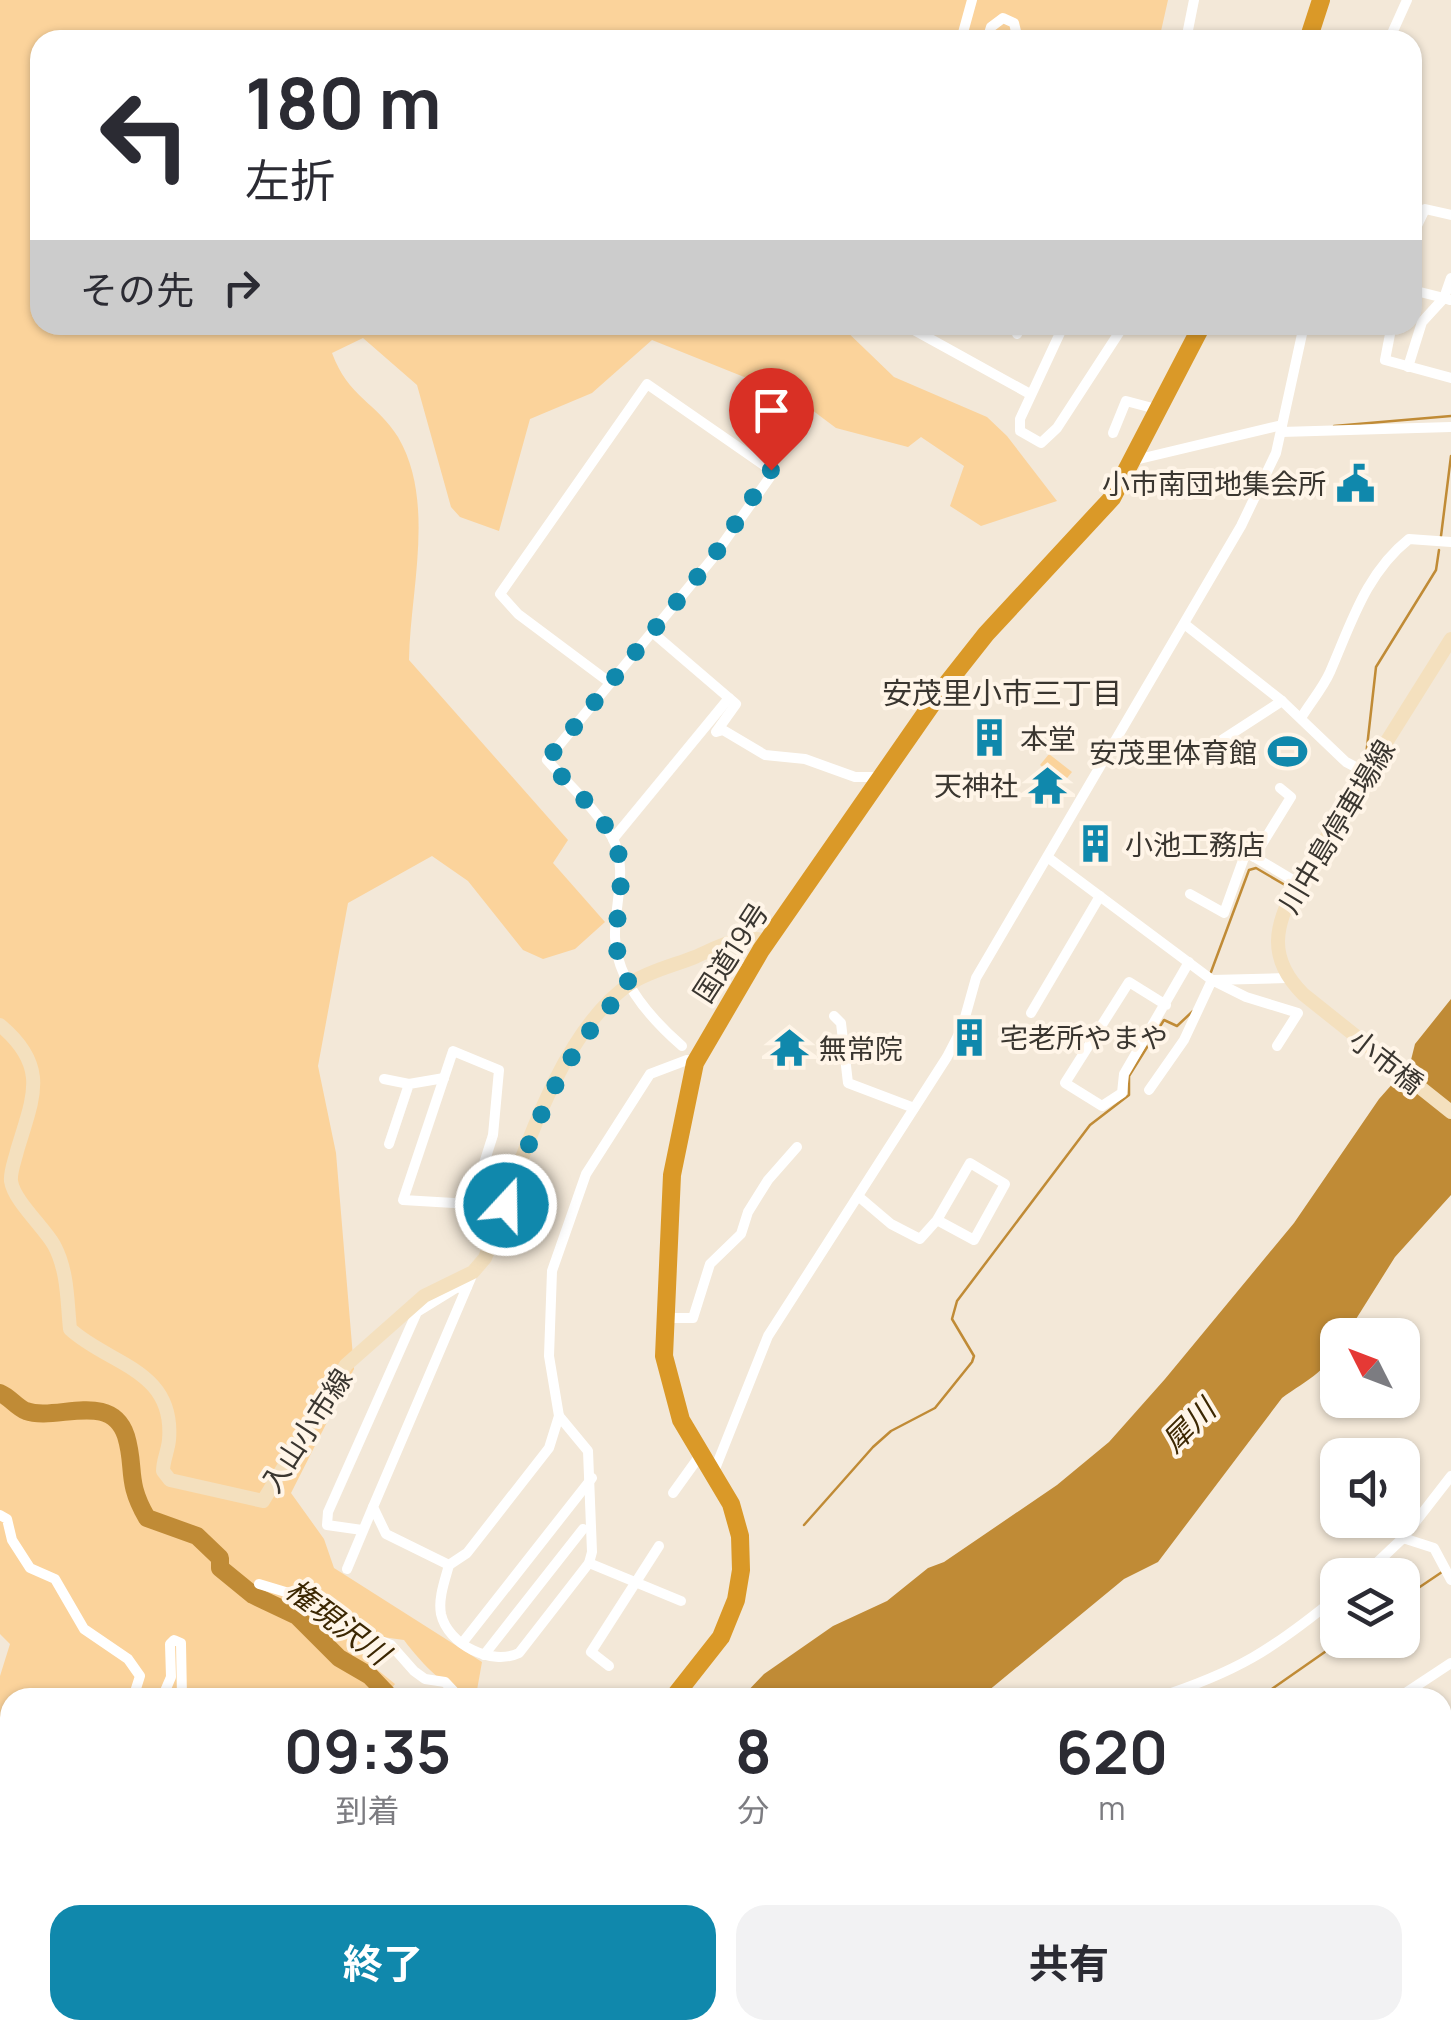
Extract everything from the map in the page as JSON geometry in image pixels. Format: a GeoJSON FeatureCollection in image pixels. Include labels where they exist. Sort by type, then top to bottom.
{"type":"FeatureCollection","features":[{"type":"Feature","properties":{"kind":"highway"},"geometry":{"type":"LineString","coordinates":[[1311,30],[1321,0]]}},
{"type":"Feature","properties":{"kind":"highway","name":"国道19号"},"geometry":{"type":"LineString","coordinates":[[680,1688],[720,1637],[740,1585],[738,1526],[731,1504],[671,1394],[664,1356],[672,1176],[696,1063],[767,940],[973,650],[1101,512],[1135,460],[1197,335]]}},
{"type":"Feature","properties":{"kind":"main road","name":"川中島停車場線"},"geometry":{"type":"LineString","coordinates":[[1287,978],[1280,964],[1276,930],[1298,883],[1451,639]]}},
{"type":"Feature","properties":{"kind":"main road"},"geometry":{"type":"LineString","coordinates":[[470,1279],[484,1258],[550,1090],[593,1023],[630,984],[732,942],[750,937],[767,940]]}},
{"type":"Feature","properties":{"kind":"main road","name":"小市橋"},"geometry":{"type":"LineString","coordinates":[[1287,978],[1322,1011],[1451,1112]]}},
{"type":"Feature","properties":{"kind":"main road","name":"入山小市線"},"geometry":{"type":"LineString","coordinates":[[0,1025],[28,1055],[35,1073],[32,1099],[10,1179],[17,1198],[34,1214],[64,1266],[70,1328],[134,1368],[158,1390],[170,1438],[163,1472],[170,1480],[263,1500],[346,1365],[424,1296],[470,1279]]}},
{"type":"Feature","properties":{"kind":"street"},"geometry":{"type":"LineString","coordinates":[[964,30],[972,0]]}},
{"type":"Feature","properties":{"kind":"street"},"geometry":{"type":"LineString","coordinates":[[1188,30],[1194,0]]}},
{"type":"Feature","properties":{"kind":"street"},"geometry":{"type":"LineString","coordinates":[[1394,30],[1407,0]]}},
{"type":"Feature","properties":{"kind":"street"},"geometry":{"type":"LineString","coordinates":[[990,30],[1003,18],[1014,23],[1016,30]]}},
{"type":"Feature","properties":{"kind":"street"},"geometry":{"type":"LineString","coordinates":[[1422,217],[1426,209],[1451,215]]}},
{"type":"Feature","properties":{"kind":"street"},"geometry":{"type":"LineString","coordinates":[[1422,322],[1448,299],[1451,278]]}},
{"type":"Feature","properties":{"kind":"street"},"geometry":{"type":"LineString","coordinates":[[1422,292],[1448,299]]}},
{"type":"Feature","properties":{"kind":"street"},"geometry":{"type":"LineString","coordinates":[[923,335],[1030,394]]}},
{"type":"Feature","properties":{"kind":"street"},"geometry":{"type":"LineString","coordinates":[[1059,335],[1030,394],[1020,431],[1040,443],[1058,428],[1118,335]]}},
{"type":"Feature","properties":{"kind":"street"},"geometry":{"type":"LineString","coordinates":[[713,1474],[768,1336],[962,1028],[976,978],[1050,859],[1242,526],[1282,429],[1302,335]]}},
{"type":"Feature","properties":{"kind":"street"},"geometry":{"type":"LineString","coordinates":[[1390,335],[1385,360],[1451,378]]}},
{"type":"Feature","properties":{"kind":"street"},"geometry":{"type":"LineString","coordinates":[[1408,367],[1418,335]]}},
{"type":"Feature","properties":{"kind":"street"},"geometry":{"type":"LineString","coordinates":[[609,682],[518,614],[500,594],[647,384],[771,470],[712,559],[547,760],[613,839],[620,873],[615,938],[620,969],[660,1027],[682,1046]]}},
{"type":"Feature","properties":{"kind":"street"},"geometry":{"type":"LineString","coordinates":[[1113,433],[1126,401],[1161,411]]}},
{"type":"Feature","properties":{"kind":"street"},"geometry":{"type":"LineString","coordinates":[[1135,460],[1282,429],[1451,427]]}},
{"type":"Feature","properties":{"kind":"street"},"geometry":{"type":"LineString","coordinates":[[1300,718],[1328,676],[1363,595],[1392,552],[1408,540],[1451,542]]}},
{"type":"Feature","properties":{"kind":"street"},"geometry":{"type":"LineString","coordinates":[[1186,626],[1282,702],[1346,762],[1367,773]]}},
{"type":"Feature","properties":{"kind":"street"},"geometry":{"type":"LineString","coordinates":[[652,632],[736,704],[716,732],[723,730],[765,755],[805,759],[855,777],[880,778]]}},
{"type":"Feature","properties":{"kind":"street"},"geometry":{"type":"LineString","coordinates":[[613,839],[729,698]]}},
{"type":"Feature","properties":{"kind":"street"},"geometry":{"type":"LineString","coordinates":[[1208,749],[1282,702]]}},
{"type":"Feature","properties":{"kind":"street"},"geometry":{"type":"LineString","coordinates":[[1254,857],[1291,797],[1280,788]]}},
{"type":"Feature","properties":{"kind":"street"},"geometry":{"type":"LineString","coordinates":[[1190,894],[1224,913],[1246,852],[1298,883]]}},
{"type":"Feature","properties":{"kind":"street"},"geometry":{"type":"LineString","coordinates":[[1050,859],[1212,980],[1246,997],[1298,1012],[1277,1046]]}},
{"type":"Feature","properties":{"kind":"street"},"geometry":{"type":"LineString","coordinates":[[1032,1013],[1100,896]]}},
{"type":"Feature","properties":{"kind":"street"},"geometry":{"type":"LineString","coordinates":[[1166,1005],[1129,982],[1065,1084],[1102,1106],[1114,1101],[1125,1086],[1124,1074],[1166,1005],[1189,962]]}},
{"type":"Feature","properties":{"kind":"street"},"geometry":{"type":"LineString","coordinates":[[1212,980],[1287,978]]}},
{"type":"Feature","properties":{"kind":"street"},"geometry":{"type":"LineString","coordinates":[[1149,1090],[1184,1040],[1212,980]]}},
{"type":"Feature","properties":{"kind":"street"},"geometry":{"type":"LineString","coordinates":[[834,1016],[841,1023],[848,1083],[914,1108]]}},
{"type":"Feature","properties":{"kind":"street"},"geometry":{"type":"LineString","coordinates":[[471,1204],[493,1135],[499,1070],[453,1051],[404,1200],[471,1204],[503,1213]]}},
{"type":"Feature","properties":{"kind":"street"},"geometry":{"type":"LineString","coordinates":[[559,1416],[588,1450],[592,1478],[588,1563],[519,1653],[508,1658],[484,1655],[463,1642],[442,1620],[440,1606],[449,1565],[467,1554],[549,1448],[559,1416],[548,1318],[560,1236],[586,1174],[650,1074],[687,1060],[696,1063]]}},
{"type":"Feature","properties":{"kind":"street"},"geometry":{"type":"LineString","coordinates":[[384,1078],[409,1084],[444,1078]]}},
{"type":"Feature","properties":{"kind":"street"},"geometry":{"type":"LineString","coordinates":[[388,1144],[409,1084]]}},
{"type":"Feature","properties":{"kind":"street"},"geometry":{"type":"LineString","coordinates":[[664,1318],[692,1318],[696,1313],[702,1279],[710,1264],[741,1234],[748,1212],[768,1180],[797,1146]]}},
{"type":"Feature","properties":{"kind":"street"},"geometry":{"type":"LineString","coordinates":[[858,1196],[891,1224],[920,1238],[937,1220],[970,1163],[1005,1184],[974,1240],[937,1220]]}},
{"type":"Feature","properties":{"kind":"street"},"geometry":{"type":"LineString","coordinates":[[346,1569],[470,1279]]}},
{"type":"Feature","properties":{"kind":"street"},"geometry":{"type":"LineString","coordinates":[[362,1530],[328,1525],[328,1512],[416,1312],[470,1279]]}},
{"type":"Feature","properties":{"kind":"street"},"geometry":{"type":"LineString","coordinates":[[674,1493],[701,1454]]}},
{"type":"Feature","properties":{"kind":"street"},"geometry":{"type":"LineString","coordinates":[[1420,1516],[1451,1476]]}},
{"type":"Feature","properties":{"kind":"street"},"geometry":{"type":"LineString","coordinates":[[463,1642],[592,1478]]}},
{"type":"Feature","properties":{"kind":"street"},"geometry":{"type":"LineString","coordinates":[[373,1507],[386,1534],[449,1565]]}},
{"type":"Feature","properties":{"kind":"street"},"geometry":{"type":"LineString","coordinates":[[566,1510],[587,1533]]}},
{"type":"Feature","properties":{"kind":"street"},"geometry":{"type":"LineString","coordinates":[[0,1514],[7,1518],[12,1540],[30,1568],[54,1579],[84,1629],[128,1659],[140,1676],[136,1688]]}},
{"type":"Feature","properties":{"kind":"street"},"geometry":{"type":"LineString","coordinates":[[484,1655],[587,1533]]}},
{"type":"Feature","properties":{"kind":"street"},"geometry":{"type":"LineString","coordinates":[[1382,1558],[1403,1538],[1434,1548],[1451,1580]]}},
{"type":"Feature","properties":{"kind":"street"},"geometry":{"type":"LineString","coordinates":[[609,1666],[591,1652],[659,1546]]}},
{"type":"Feature","properties":{"kind":"street"},"geometry":{"type":"LineString","coordinates":[[588,1563],[681,1601]]}},
{"type":"Feature","properties":{"kind":"street"},"geometry":{"type":"LineString","coordinates":[[259,1584],[322,1603],[344,1627],[390,1644],[425,1679],[445,1682],[451,1688]]}},
{"type":"Feature","properties":{"kind":"street"},"geometry":{"type":"LineString","coordinates":[[1186,1688],[1226,1675],[1285,1640],[1320,1611]]}},
{"type":"Feature","properties":{"kind":"street"},"geometry":{"type":"LineString","coordinates":[[166,1688],[170,1677],[170,1644],[174,1640],[181,1643],[182,1688]]}},
{"type":"Feature","properties":{"kind":"street"},"geometry":{"type":"LineString","coordinates":[[1418,1688],[1451,1662]]}},
{"type":"Feature","properties":{"kind":"shaded area"},"geometry":{"type":"Polygon","coordinates":[[[0,0],[1168,0],[1161,30],[30,30],[30,335],[850,335],[894,377],[987,417],[1007,436],[1057,501],[981,526],[950,506],[964,466],[921,437],[908,447],[836,428],[796,398],[652,340],[592,393],[530,419],[499,531],[460,517],[451,507],[417,385],[363,338],[332,353],[346,380],[398,437],[416,489],[418,547],[409,660],[568,840],[553,863],[605,922],[575,949],[543,959],[523,950],[468,881],[432,856],[348,903],[318,1066],[336,1153],[354,1369],[291,1493],[324,1539],[334,1568],[482,1662],[477,1688],[448,1685],[404,1640],[361,1634],[363,1658],[395,1684],[392,1688],[0,1688],[10,1644],[0,1634],[0,0]]]}},
{"type":"Feature","properties":{"kind":"shaded area"},"geometry":{"type":"Polygon","coordinates":[[[1049,754],[1072,772],[1063,783],[1040,765],[1049,754]]]}},
{"type":"Feature","properties":{"kind":"water","name":"犀川"},"geometry":{"type":"Polygon","coordinates":[[[1451,999],[1451,1195],[1395,1257],[1357,1318],[1320,1318],[1320,1370],[1282,1398],[1158,1562],[1124,1579],[992,1688],[751,1688],[764,1674],[833,1626],[887,1601],[928,1568],[944,1562],[1057,1485],[1109,1442],[1294,1223],[1379,1099],[1410,1064],[1415,1044],[1451,999]]]}},
{"type":"Feature","properties":{"kind":"waterway"},"geometry":{"type":"LineString","coordinates":[[1334,426],[1451,416]]}},
{"type":"Feature","properties":{"kind":"waterway"},"geometry":{"type":"LineString","coordinates":[[1441,536],[1451,456]]}},
{"type":"Feature","properties":{"kind":"waterway"},"geometry":{"type":"LineString","coordinates":[[1366,756],[1376,667],[1436,570],[1439,550]]}},
{"type":"Feature","properties":{"kind":"waterway"},"geometry":{"type":"LineString","coordinates":[[1211,972],[1249,870],[1256,868],[1285,885]]}},
{"type":"Feature","properties":{"kind":"waterway"},"geometry":{"type":"LineString","coordinates":[[804,1525],[873,1447],[891,1431],[935,1408],[972,1362],[974,1356],[952,1319],[957,1301],[1090,1125],[1129,1095],[1129,1076],[1164,1020],[1177,1026],[1193,1011]]}},
{"type":"Feature","properties":{"kind":"waterway","name":"権現沢川"},"geometry":{"type":"LineString","coordinates":[[0,1393],[26,1411],[96,1411],[119,1422],[129,1447],[133,1484],[147,1518],[197,1536],[220,1558],[220,1568],[253,1595],[297,1616],[339,1658],[370,1676],[381,1688]]}},
{"type":"Feature","properties":{"kind":"waterway"},"geometry":{"type":"LineString","coordinates":[[1420,1587],[1442,1572]]}},
{"type":"Feature","properties":{"kind":"waterway"},"geometry":{"type":"LineString","coordinates":[[1273,1688],[1320,1655]]}},
{"type":"Feature","properties":{"kind":"place","name":"小市南団地集会所"},"geometry":{"type":"Point","coordinates":[1356,483]}},
{"type":"Feature","properties":{"kind":"place","name":"本堂"},"geometry":{"type":"Point","coordinates":[990,738]}},
{"type":"Feature","properties":{"kind":"place","name":"安茂里体育館"},"geometry":{"type":"Point","coordinates":[1287,752]}},
{"type":"Feature","properties":{"kind":"place","name":"天神社"},"geometry":{"type":"Point","coordinates":[1048,785]}},
{"type":"Feature","properties":{"kind":"place","name":"小池工務店"},"geometry":{"type":"Point","coordinates":[1095,844]}},
{"type":"Feature","properties":{"kind":"place","name":"宅老所やまや"},"geometry":{"type":"Point","coordinates":[970,1037]}},
{"type":"Feature","properties":{"kind":"place","name":"無常院"},"geometry":{"type":"Point","coordinates":[789,1048]}},
{"type":"Feature","properties":{"kind":"district","name":"安茂里小市三丁目"},"geometry":{"type":"Point","coordinates":[1002,692]}},
{"type":"Feature","properties":{"kind":"route"},"geometry":{"type":"LineString","coordinates":[[506,1205],[550,1090],[572,1050],[630,984],[620,969],[615,938],[620,873],[613,839],[547,760],[712,559],[770,477],[771,470]]}}]}
